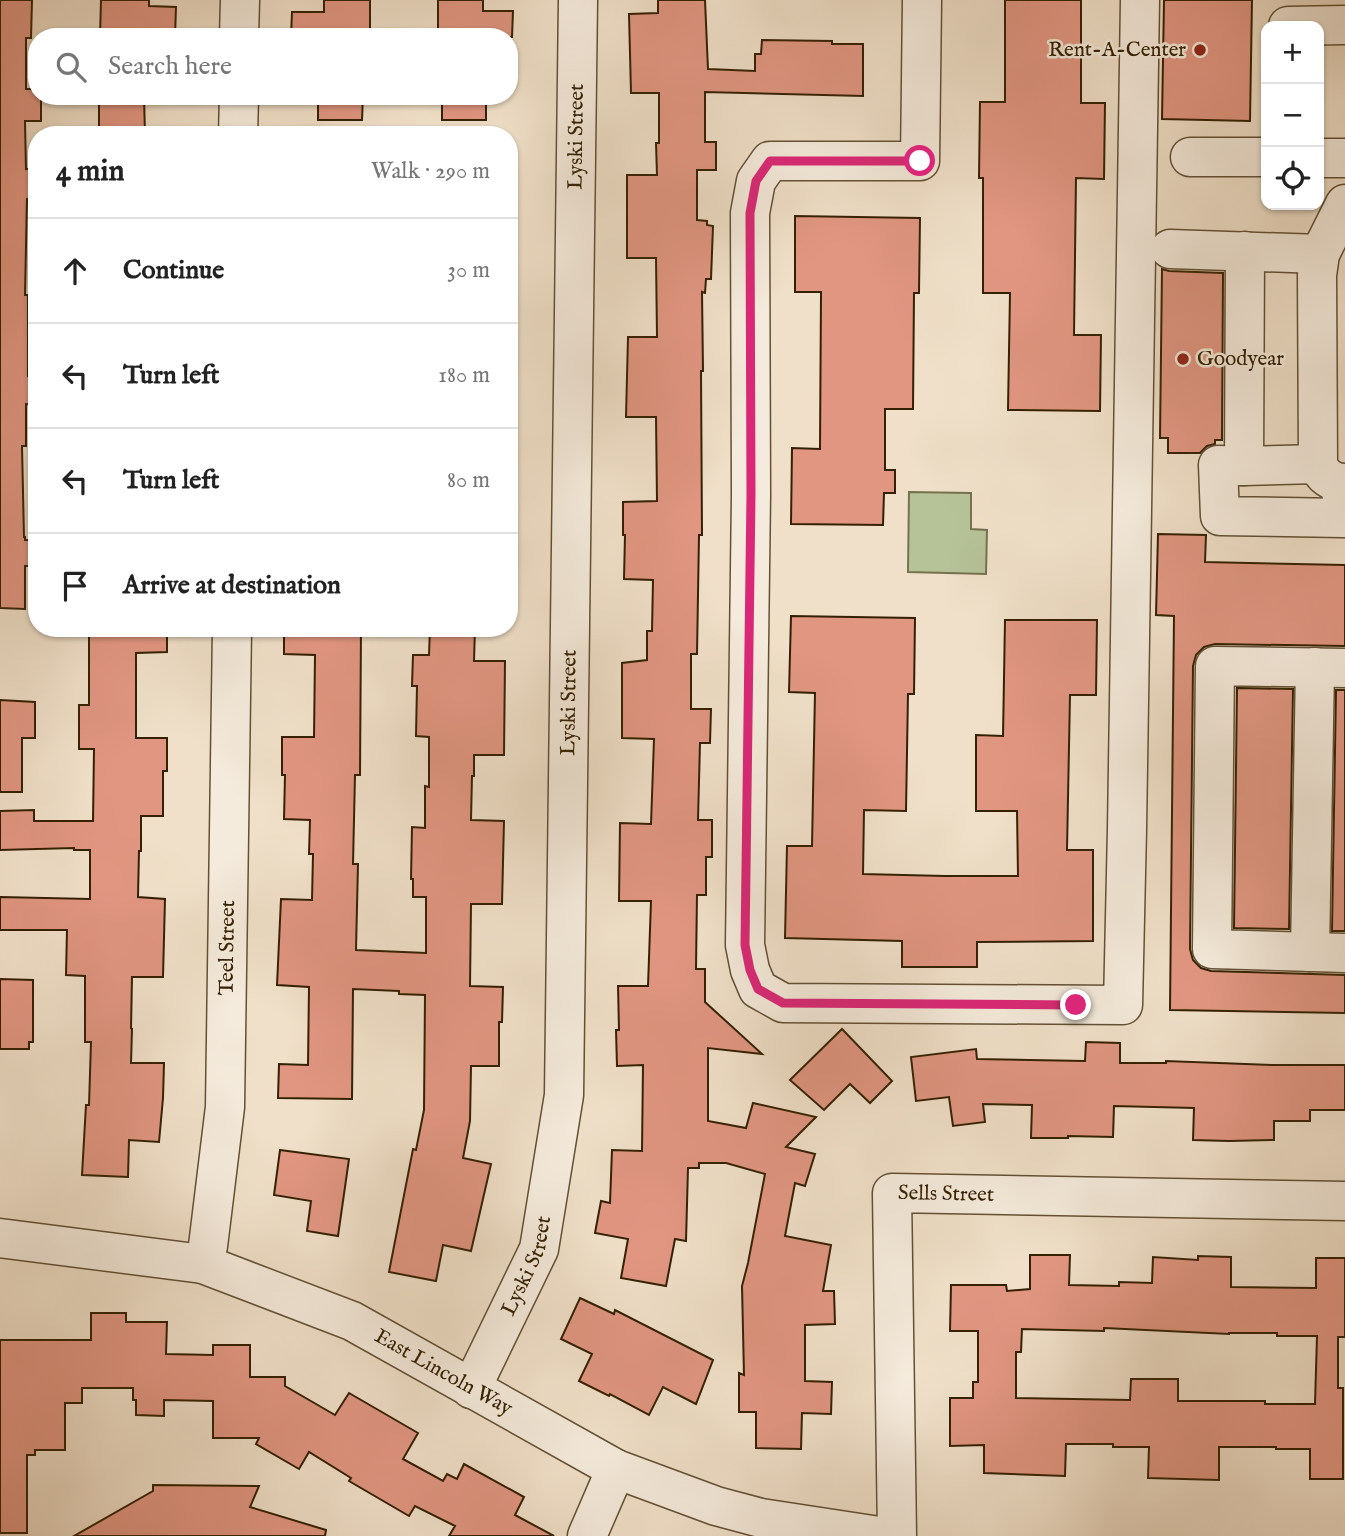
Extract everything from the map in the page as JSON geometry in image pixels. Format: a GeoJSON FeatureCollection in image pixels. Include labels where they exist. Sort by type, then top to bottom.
{"type":"FeatureCollection","features":[{"type":"Feature","properties":{"kind":"street"},"geometry":{"type":"LineString","coordinates":[[239,28],[240,0]]}},
{"type":"Feature","properties":{"kind":"street","name":"Lyski Street"},"geometry":{"type":"LineString","coordinates":[[471,1389],[539,1249],[564,1095],[578,0]]}},
{"type":"Feature","properties":{"kind":"street"},"geometry":{"type":"LineString","coordinates":[[922,0],[920,161],[770,161],[756,181],[750,213],[751,494],[745,945],[750,970],[758,989],[783,1003],[1123,1005],[1140,0]]}},
{"type":"Feature","properties":{"kind":"street"},"geometry":{"type":"LineString","coordinates":[[1288,0],[1288,21]]}},
{"type":"Feature","properties":{"kind":"street"},"geometry":{"type":"LineString","coordinates":[[1324,25],[1345,25]]}},
{"type":"Feature","properties":{"kind":"street"},"geometry":{"type":"LineString","coordinates":[[238,126],[239,105]]}},
{"type":"Feature","properties":{"kind":"street"},"geometry":{"type":"LineString","coordinates":[[1190,157],[1261,157]]}},
{"type":"Feature","properties":{"kind":"street"},"geometry":{"type":"LineString","coordinates":[[1324,158],[1345,158]]}},
{"type":"Feature","properties":{"kind":"street"},"geometry":{"type":"LineString","coordinates":[[1335,477],[1218,465],[1220,516],[1343,518],[1335,477],[1332,407],[1316,322],[1320,254],[1345,204]]}},
{"type":"Feature","properties":{"kind":"street"},"geometry":{"type":"LineString","coordinates":[[1170,249],[1320,254]]}},
{"type":"Feature","properties":{"kind":"street"},"geometry":{"type":"LineString","coordinates":[[1244,466],[1245,251]]}},
{"type":"Feature","properties":{"kind":"street","name":"Teel Street"},"geometry":{"type":"LineString","coordinates":[[203,1264],[208,1246],[225,1107],[232,637]]}},
{"type":"Feature","properties":{"kind":"street"},"geometry":{"type":"LineString","coordinates":[[1215,666],[1330,667],[1327,952],[1212,949],[1215,666]]}},
{"type":"Feature","properties":{"kind":"street","name":"Sells Street"},"geometry":{"type":"LineString","coordinates":[[897,1536],[892,1193],[1345,1201]]}},
{"type":"Feature","properties":{"kind":"street","name":"East Lincoln Way"},"geometry":{"type":"LineString","coordinates":[[0,1238],[203,1264],[352,1321],[616,1469],[716,1506],[761,1518],[879,1536]]}},
{"type":"Feature","properties":{"kind":"street"},"geometry":{"type":"LineString","coordinates":[[587,1536],[616,1469]]}},
{"type":"Feature","properties":{"kind":"green space"},"geometry":{"type":"Polygon","coordinates":[[[909,492],[971,493],[971,529],[987,530],[986,574],[908,572],[909,492]]]}},
{"type":"Feature","properties":{"kind":"building"},"geometry":{"type":"Polygon","coordinates":[[[0,0],[32,0],[31,28],[28,28],[26,38],[26,89],[28,105],[41,105],[41,121],[25,121],[28,169],[25,295],[28,295],[28,404],[26,446],[22,446],[24,537],[28,540],[28,566],[25,566],[25,609],[0,608],[0,0]]]}},
{"type":"Feature","properties":{"kind":"building"},"geometry":{"type":"Polygon","coordinates":[[[101,0],[149,0],[149,6],[176,7],[175,28],[100,28],[101,0]]]}},
{"type":"Feature","properties":{"kind":"building"},"geometry":{"type":"Polygon","coordinates":[[[324,0],[370,0],[370,28],[291,28],[292,12],[324,12],[324,0]]]}},
{"type":"Feature","properties":{"kind":"building"},"geometry":{"type":"Polygon","coordinates":[[[438,0],[483,0],[483,11],[513,11],[512,28],[438,28],[438,0]]]}},
{"type":"Feature","properties":{"kind":"building"},"geometry":{"type":"Polygon","coordinates":[[[658,0],[705,0],[708,69],[755,71],[755,54],[761,54],[762,40],[863,44],[863,96],[705,92],[705,142],[716,142],[716,170],[697,170],[697,220],[707,221],[707,225],[713,226],[711,279],[706,279],[705,293],[702,292],[702,535],[699,535],[697,654],[691,654],[691,709],[711,709],[710,743],[700,743],[698,820],[712,820],[712,857],[706,857],[706,895],[697,895],[696,969],[705,969],[705,1002],[762,1054],[708,1048],[708,1121],[746,1128],[753,1103],[816,1117],[786,1147],[815,1154],[805,1186],[795,1183],[785,1236],[831,1245],[823,1291],[834,1291],[835,1324],[805,1325],[805,1381],[832,1382],[831,1414],[802,1413],[801,1449],[756,1448],[756,1412],[739,1412],[739,1373],[744,1375],[742,1286],[765,1174],[726,1163],[699,1163],[699,1168],[688,1168],[686,1241],[675,1239],[666,1286],[621,1278],[628,1239],[595,1233],[601,1201],[610,1203],[612,1150],[642,1151],[643,1065],[617,1066],[616,1030],[619,1030],[618,986],[648,986],[651,901],[619,901],[620,823],[651,824],[654,739],[622,738],[622,663],[647,660],[647,631],[652,631],[653,580],[624,579],[623,502],[657,501],[656,417],[626,417],[628,337],[657,337],[656,258],[627,258],[627,175],[657,175],[659,93],[631,93],[629,14],[658,13],[658,0]]]}},
{"type":"Feature","properties":{"kind":"building"},"geometry":{"type":"Polygon","coordinates":[[[1005,0],[1081,0],[1081,103],[1105,103],[1104,179],[1076,178],[1074,335],[1101,335],[1100,411],[1008,410],[1010,293],[983,293],[983,178],[979,178],[980,102],[1005,102],[1005,0]]]}},
{"type":"Feature","properties":{"kind":"building"},"geometry":{"type":"Polygon","coordinates":[[[1164,0],[1252,0],[1250,121],[1162,119],[1164,0]]]}},
{"type":"Feature","properties":{"kind":"building"},"geometry":{"type":"Polygon","coordinates":[[[99,105],[144,105],[145,126],[99,126],[99,105]]]}},
{"type":"Feature","properties":{"kind":"building"},"geometry":{"type":"Polygon","coordinates":[[[318,105],[363,105],[362,120],[318,120],[318,105]]]}},
{"type":"Feature","properties":{"kind":"building"},"geometry":{"type":"Polygon","coordinates":[[[442,105],[486,105],[486,120],[442,120],[442,105]]]}},
{"type":"Feature","properties":{"kind":"building"},"geometry":{"type":"Polygon","coordinates":[[[795,216],[920,218],[919,293],[914,293],[913,409],[885,409],[885,470],[895,470],[895,493],[884,493],[883,525],[791,524],[792,448],[820,449],[821,292],[795,292],[795,216]]]}},
{"type":"Feature","properties":{"kind":"building"},"geometry":{"type":"Polygon","coordinates":[[[1162,269],[1223,273],[1222,440],[1215,440],[1215,444],[1207,446],[1200,453],[1168,453],[1168,438],[1160,438],[1162,269]]]}},
{"type":"Feature","properties":{"kind":"building"},"geometry":{"type":"Polygon","coordinates":[[[1158,534],[1206,535],[1205,562],[1345,565],[1345,646],[1215,644],[1204,647],[1196,655],[1193,666],[1190,949],[1193,960],[1201,968],[1211,971],[1345,975],[1345,1013],[1170,1010],[1174,616],[1156,615],[1158,534]]]}},
{"type":"Feature","properties":{"kind":"building"},"geometry":{"type":"Polygon","coordinates":[[[791,616],[915,618],[914,694],[908,694],[906,811],[864,810],[863,874],[945,876],[1018,876],[1017,811],[976,811],[976,735],[1003,736],[1005,620],[1097,620],[1096,695],[1070,695],[1067,850],[1093,850],[1093,941],[977,942],[977,967],[902,967],[902,941],[785,938],[787,846],[812,846],[815,693],[789,692],[791,616]]]}},
{"type":"Feature","properties":{"kind":"building"},"geometry":{"type":"Polygon","coordinates":[[[89,637],[167,637],[167,652],[136,653],[136,738],[167,738],[167,771],[163,771],[163,816],[141,816],[138,897],[165,899],[163,977],[132,977],[131,1063],[164,1063],[159,1142],[129,1140],[128,1177],[82,1175],[86,1105],[89,1105],[91,1042],[85,1042],[85,976],[66,975],[67,930],[0,930],[0,897],[90,899],[90,850],[0,850],[0,811],[34,810],[34,821],[93,821],[94,749],[79,749],[79,705],[89,705],[89,637]]]}},
{"type":"Feature","properties":{"kind":"building"},"geometry":{"type":"Polygon","coordinates":[[[284,637],[361,637],[360,775],[355,775],[353,864],[358,864],[356,950],[426,953],[426,897],[413,897],[411,879],[412,827],[425,828],[425,786],[429,787],[429,737],[416,736],[417,686],[412,686],[413,655],[429,655],[430,637],[475,637],[474,661],[505,661],[504,755],[474,755],[472,776],[471,820],[504,821],[502,904],[471,904],[470,986],[503,987],[502,1022],[499,1022],[499,1066],[471,1066],[470,1121],[463,1158],[491,1164],[471,1251],[443,1245],[436,1281],[389,1272],[413,1149],[416,1150],[424,1110],[425,995],[353,989],[352,1099],[278,1098],[279,1064],[308,1065],[309,987],[277,985],[281,899],[312,900],[313,854],[309,854],[310,820],[284,819],[282,737],[314,737],[315,655],[284,654],[284,637]]]}},
{"type":"Feature","properties":{"kind":"building"},"geometry":{"type":"Polygon","coordinates":[[[1237,688],[1293,689],[1289,929],[1234,928],[1237,688]]]}},
{"type":"Feature","properties":{"kind":"building"},"geometry":{"type":"Polygon","coordinates":[[[1336,690],[1345,690],[1345,931],[1332,931],[1336,690]]]}},
{"type":"Feature","properties":{"kind":"building"},"geometry":{"type":"Polygon","coordinates":[[[0,700],[35,702],[35,738],[22,738],[22,792],[0,792],[0,700]]]}},
{"type":"Feature","properties":{"kind":"building"},"geometry":{"type":"Polygon","coordinates":[[[0,979],[33,980],[33,1042],[29,1042],[29,1049],[0,1049],[0,979]]]}},
{"type":"Feature","properties":{"kind":"building"},"geometry":{"type":"Polygon","coordinates":[[[842,1029],[892,1081],[870,1103],[850,1084],[824,1110],[790,1080],[842,1029]]]}},
{"type":"Feature","properties":{"kind":"building"},"geometry":{"type":"Polygon","coordinates":[[[1086,1042],[1120,1043],[1120,1063],[1166,1061],[1345,1065],[1345,1110],[1310,1110],[1310,1121],[1274,1121],[1274,1140],[1229,1141],[1193,1140],[1194,1108],[1114,1106],[1113,1137],[1031,1138],[1032,1105],[983,1104],[985,1122],[953,1126],[949,1097],[916,1101],[911,1057],[976,1049],[977,1059],[1085,1061],[1086,1042]]]}},
{"type":"Feature","properties":{"kind":"building"},"geometry":{"type":"Polygon","coordinates":[[[280,1150],[349,1159],[338,1236],[307,1231],[311,1201],[274,1195],[280,1150]]]}},
{"type":"Feature","properties":{"kind":"building"},"geometry":{"type":"Polygon","coordinates":[[[1030,1255],[1070,1255],[1069,1285],[1119,1286],[1119,1282],[1152,1283],[1153,1257],[1198,1260],[1198,1256],[1231,1257],[1231,1287],[1316,1288],[1316,1258],[1345,1258],[1345,1337],[1338,1337],[1338,1388],[1343,1388],[1343,1479],[1310,1479],[1310,1449],[1276,1447],[1219,1447],[1219,1480],[1148,1478],[1149,1447],[1113,1447],[1113,1444],[1066,1444],[1065,1476],[984,1473],[984,1445],[950,1446],[950,1398],[973,1398],[973,1382],[978,1382],[978,1331],[950,1331],[951,1285],[1006,1285],[1007,1291],[1030,1289],[1030,1255]],[[1104,1328],[1104,1331],[1022,1329],[1021,1352],[1016,1352],[1016,1398],[1130,1400],[1131,1379],[1178,1379],[1178,1401],[1315,1404],[1317,1336],[1104,1328]]]}},
{"type":"Feature","properties":{"kind":"building"},"geometry":{"type":"Polygon","coordinates":[[[580,1298],[614,1314],[615,1310],[713,1360],[696,1404],[663,1387],[649,1415],[579,1381],[592,1354],[561,1339],[580,1298]]]}},
{"type":"Feature","properties":{"kind":"building"},"geometry":{"type":"Polygon","coordinates":[[[91,1313],[126,1313],[126,1322],[167,1322],[166,1354],[213,1355],[213,1345],[250,1345],[250,1377],[285,1377],[285,1386],[335,1415],[349,1393],[418,1433],[403,1459],[443,1481],[447,1474],[457,1479],[464,1464],[524,1497],[515,1515],[554,1536],[449,1536],[455,1526],[415,1506],[409,1516],[349,1481],[351,1478],[309,1452],[299,1469],[256,1444],[259,1438],[213,1438],[213,1401],[164,1400],[164,1416],[136,1415],[133,1388],[82,1388],[82,1403],[65,1403],[65,1450],[35,1450],[35,1455],[27,1455],[27,1533],[0,1533],[0,1340],[91,1340],[91,1313]]]}},
{"type":"Feature","properties":{"kind":"building"},"geometry":{"type":"Polygon","coordinates":[[[153,1485],[259,1486],[250,1507],[326,1530],[325,1536],[74,1536],[153,1491],[153,1485]]]}},
{"type":"Feature","properties":{"kind":"place","name":"Rent-A-Center"},"geometry":{"type":"Point","coordinates":[1200,50]}},
{"type":"Feature","properties":{"kind":"place","name":"Goodyear"},"geometry":{"type":"Point","coordinates":[1183,359]}},
{"type":"Feature","properties":{"kind":"route"},"geometry":{"type":"LineString","coordinates":[[920,161],[770,161],[756,181],[750,213],[751,494],[745,945],[750,970],[758,989],[783,1003],[1076,1005]]}}]}
